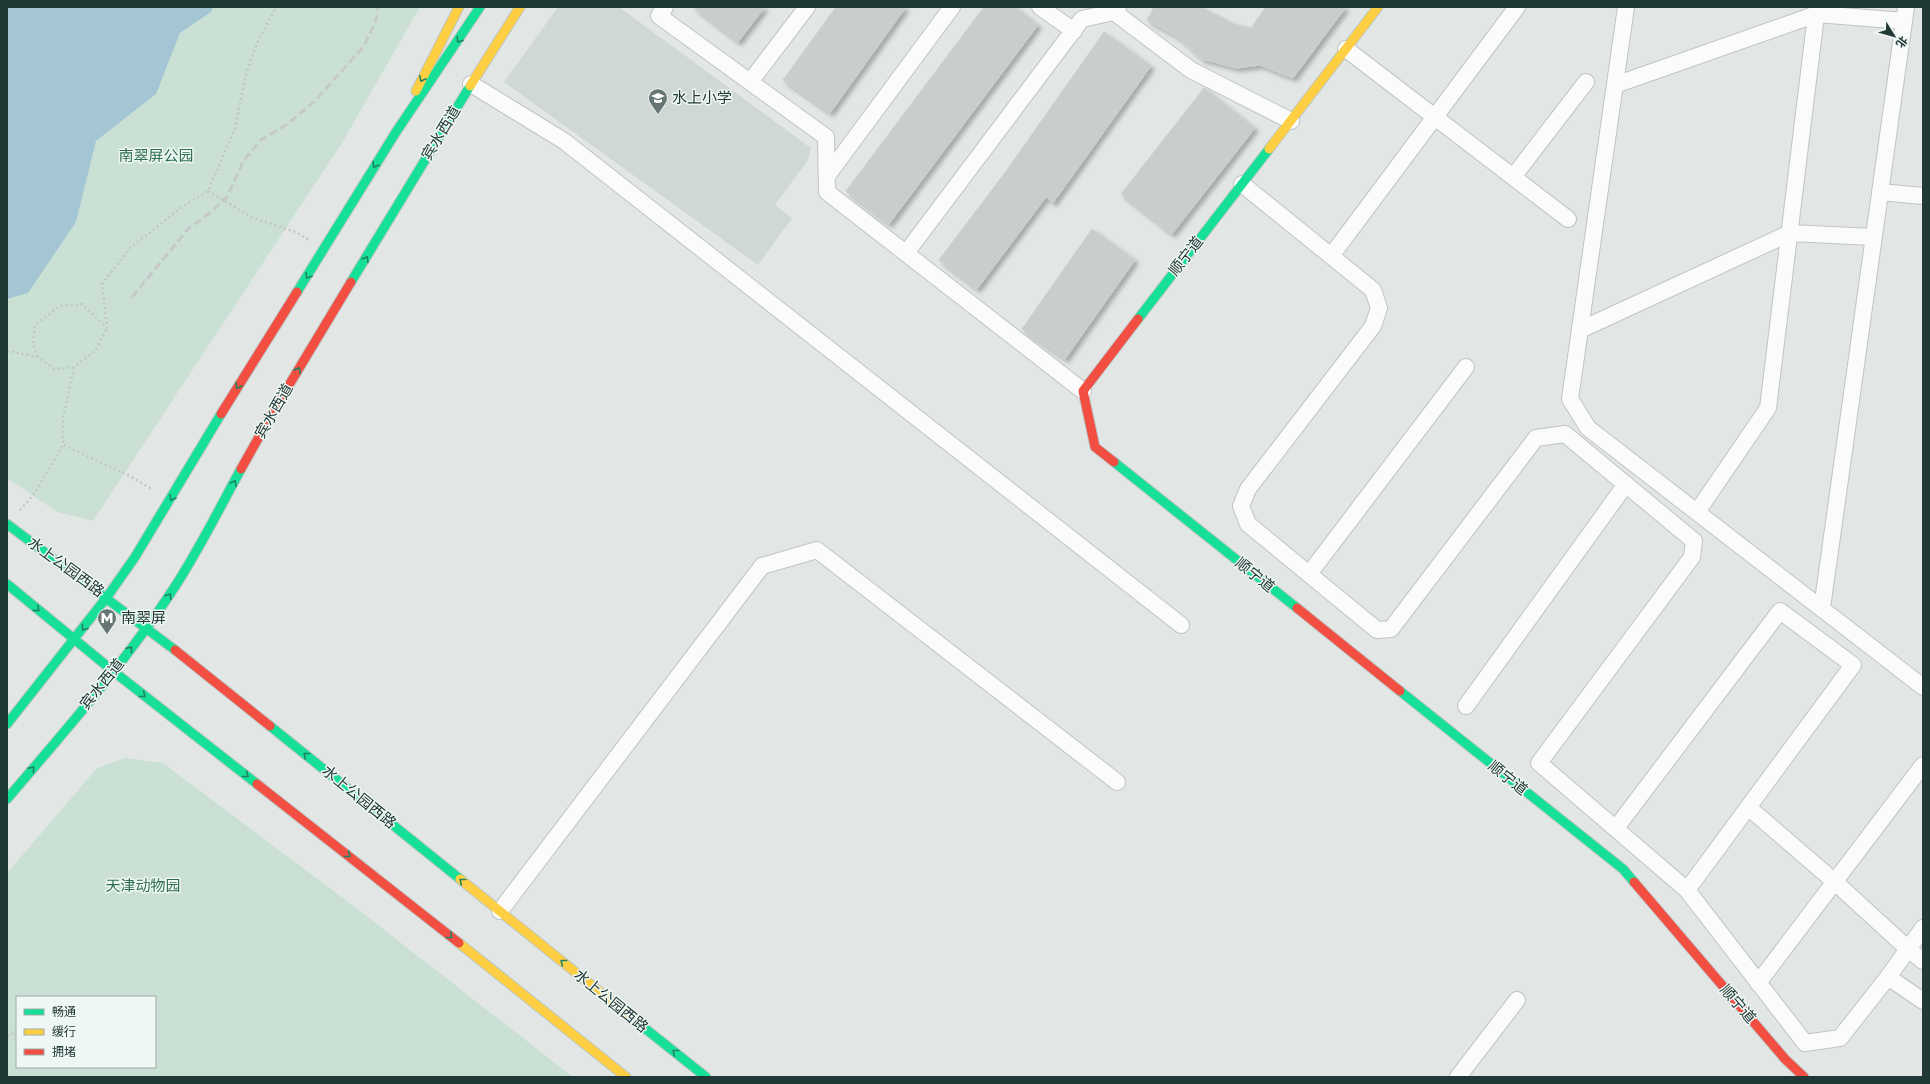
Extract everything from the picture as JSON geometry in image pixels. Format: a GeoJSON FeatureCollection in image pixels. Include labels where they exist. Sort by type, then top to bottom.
{"type":"FeatureCollection","features":[{"type":"Feature","properties":{"kind":"main road"},"geometry":{"type":"LineString","coordinates":[[396,132],[459,7]]}},
{"type":"Feature","properties":{"kind":"main road"},"geometry":{"type":"LineString","coordinates":[[7,724],[107,598],[170,500],[238,386],[396,132],[464,33],[480,7]]}},
{"type":"Feature","properties":{"kind":"main road","name":"宾水西道"},"geometry":{"type":"LineString","coordinates":[[7,799],[113,671],[147,628],[175,587],[274,410],[471,84],[520,7]]}},
{"type":"Feature","properties":{"kind":"main road","name":"顺宁道"},"geometry":{"type":"LineString","coordinates":[[1378,7],[1083,391],[1095,446],[1623,869],[1785,1059],[1804,1077]]}},
{"type":"Feature","properties":{"kind":"main road","name":"水上公园西路"},"geometry":{"type":"LineString","coordinates":[[7,524],[147,628],[706,1077]]}},
{"type":"Feature","properties":{"kind":"main road"},"geometry":{"type":"LineString","coordinates":[[7,584],[74,640],[378,878],[626,1077]]}},
{"type":"Feature","properties":{"kind":"street"},"geometry":{"type":"LineString","coordinates":[[665,7],[659,16],[826,137],[827,192],[1083,391]]}},
{"type":"Feature","properties":{"kind":"street"},"geometry":{"type":"LineString","coordinates":[[750,82],[807,7]]}},
{"type":"Feature","properties":{"kind":"street"},"geometry":{"type":"LineString","coordinates":[[827,176],[952,7]]}},
{"type":"Feature","properties":{"kind":"street"},"geometry":{"type":"LineString","coordinates":[[1040,7],[1074,31]]}},
{"type":"Feature","properties":{"kind":"street"},"geometry":{"type":"LineString","coordinates":[[1331,256],[1517,7]]}},
{"type":"Feature","properties":{"kind":"street"},"geometry":{"type":"LineString","coordinates":[[1626,7],[1570,399],[1588,428],[1923,687]]}},
{"type":"Feature","properties":{"kind":"street"},"geometry":{"type":"LineString","coordinates":[[906,253],[1082,19],[1116,10],[1191,70],[1291,121]]}},
{"type":"Feature","properties":{"kind":"street"},"geometry":{"type":"LineString","coordinates":[[1615,85],[1817,11],[1905,14],[1822,608]]}},
{"type":"Feature","properties":{"kind":"street"},"geometry":{"type":"LineString","coordinates":[[1698,512],[1768,408],[1817,11]]}},
{"type":"Feature","properties":{"kind":"street"},"geometry":{"type":"LineString","coordinates":[[1346,49],[1568,219]]}},
{"type":"Feature","properties":{"kind":"street"},"geometry":{"type":"LineString","coordinates":[[1513,177],[1586,82]]}},
{"type":"Feature","properties":{"kind":"street"},"geometry":{"type":"LineString","coordinates":[[471,84],[564,141],[1181,625]]}},
{"type":"Feature","properties":{"kind":"street"},"geometry":{"type":"LineString","coordinates":[[1242,184],[1373,290],[1379,308],[1373,326],[1248,489],[1241,506],[1248,524],[1377,630],[1391,629],[1536,438],[1565,434],[1694,541],[1692,557],[1540,763],[1687,890],[1805,1043],[1840,1038],[1888,977],[1923,928]]}},
{"type":"Feature","properties":{"kind":"street"},"geometry":{"type":"LineString","coordinates":[[1880,192],[1923,196]]}},
{"type":"Feature","properties":{"kind":"street"},"geometry":{"type":"LineString","coordinates":[[1580,330],[1790,233],[1874,237]]}},
{"type":"Feature","properties":{"kind":"street"},"geometry":{"type":"LineString","coordinates":[[1309,574],[1466,367]]}},
{"type":"Feature","properties":{"kind":"street"},"geometry":{"type":"LineString","coordinates":[[1466,706],[1626,484]]}},
{"type":"Feature","properties":{"kind":"street"},"geometry":{"type":"LineString","coordinates":[[500,911],[762,566],[817,550],[1117,782]]}},
{"type":"Feature","properties":{"kind":"street"},"geometry":{"type":"LineString","coordinates":[[1616,828],[1780,611],[1853,665],[1687,890]]}},
{"type":"Feature","properties":{"kind":"street"},"geometry":{"type":"LineString","coordinates":[[1758,983],[1923,765]]}},
{"type":"Feature","properties":{"kind":"street"},"geometry":{"type":"LineString","coordinates":[[1748,807],[1923,961]]}},
{"type":"Feature","properties":{"kind":"street"},"geometry":{"type":"LineString","coordinates":[[1888,977],[1923,1001]]}},
{"type":"Feature","properties":{"kind":"street"},"geometry":{"type":"LineString","coordinates":[[1458,1077],[1517,1000]]}},
{"type":"Feature","properties":{"kind":"path"},"geometry":{"type":"LineString","coordinates":[[7,351],[38,357],[54,369],[74,367],[95,351],[107,328],[102,284],[130,248],[182,206],[208,191],[235,128],[246,74],[257,43],[276,7]]}},
{"type":"Feature","properties":{"kind":"path"},"geometry":{"type":"LineString","coordinates":[[208,191],[253,218],[296,232]]}},
{"type":"Feature","properties":{"kind":"path"},"geometry":{"type":"LineString","coordinates":[[38,357],[33,343],[35,325],[60,306],[82,304],[107,328]]}},
{"type":"Feature","properties":{"kind":"path"},"geometry":{"type":"LineString","coordinates":[[7,524],[34,494],[63,445],[63,418],[74,367]]}},
{"type":"Feature","properties":{"kind":"path"},"geometry":{"type":"LineString","coordinates":[[63,445],[130,476],[170,500]]}},
{"type":"Feature","properties":{"kind":"shaded area","name":"水上小学"},"geometry":{"type":"Polygon","coordinates":[[[558,7],[619,7],[811,148],[808,160],[775,205],[792,218],[758,265],[504,82],[558,7]]]}},
{"type":"Feature","properties":{"kind":"green space","name":"南翠屏公园"},"geometry":{"type":"Polygon","coordinates":[[[7,7],[420,7],[342,143],[93,521],[57,512],[7,478],[7,7]]]}},
{"type":"Feature","properties":{"kind":"green space","name":"天津动物园"},"geometry":{"type":"Polygon","coordinates":[[[125,758],[163,763],[346,900],[573,1077],[7,1077],[7,873],[97,768],[125,758]]]}},
{"type":"Feature","properties":{"kind":"water"},"geometry":{"type":"Polygon","coordinates":[[[7,7],[213,7],[211,12],[180,33],[156,94],[96,141],[76,222],[28,293],[7,299],[7,7]]]}},
{"type":"Feature","properties":{"kind":"building"},"geometry":{"type":"Polygon","coordinates":[[[693,7],[765,7],[738,42],[693,7]]]}},
{"type":"Feature","properties":{"kind":"building"},"geometry":{"type":"Polygon","coordinates":[[[836,7],[906,7],[830,113],[783,80],[836,7]]]}},
{"type":"Feature","properties":{"kind":"building"},"geometry":{"type":"Polygon","coordinates":[[[984,7],[1015,7],[1038,25],[889,224],[846,191],[984,7]]]}},
{"type":"Feature","properties":{"kind":"building"},"geometry":{"type":"Polygon","coordinates":[[[1154,7],[1201,7],[1234,24],[1251,28],[1266,7],[1346,7],[1293,78],[1260,65],[1237,68],[1202,59],[1178,37],[1147,20],[1154,7]]]}},
{"type":"Feature","properties":{"kind":"building"},"geometry":{"type":"Polygon","coordinates":[[[1104,32],[1151,66],[1053,203],[1046,197],[977,289],[939,260],[1007,170],[1104,32]]]}},
{"type":"Feature","properties":{"kind":"building"},"geometry":{"type":"Polygon","coordinates":[[[1204,88],[1255,128],[1172,234],[1121,194],[1204,88]]]}},
{"type":"Feature","properties":{"kind":"building"},"geometry":{"type":"Polygon","coordinates":[[[1092,229],[1135,260],[1065,359],[1022,329],[1092,229]]]}},
{"type":"Feature","properties":{"kind":"railway"},"geometry":{"type":"LineString","coordinates":[[132,297],[189,228],[211,212],[227,197],[244,160],[261,140],[286,125],[314,102],[364,46],[376,20],[378,7]]}},
{"type":"Feature","properties":{"kind":"traffic: fast"},"geometry":{"type":"LineString","coordinates":[[297,292],[396,132],[480,7]]}},
{"type":"Feature","properties":{"kind":"traffic: fast"},"geometry":{"type":"LineString","coordinates":[[351,282],[470,86]]}},
{"type":"Feature","properties":{"kind":"traffic: fast"},"geometry":{"type":"LineString","coordinates":[[1138,319],[1269,149]]}},
{"type":"Feature","properties":{"kind":"traffic: fast"},"geometry":{"type":"LineString","coordinates":[[7,724],[107,597],[135,557],[221,414]]}},
{"type":"Feature","properties":{"kind":"traffic: fast"},"geometry":{"type":"LineString","coordinates":[[1114,462],[1297,608]]}},
{"type":"Feature","properties":{"kind":"traffic: fast"},"geometry":{"type":"LineString","coordinates":[[7,799],[94,696],[155,616],[192,559],[241,469]]}},
{"type":"Feature","properties":{"kind":"traffic: fast"},"geometry":{"type":"LineString","coordinates":[[7,524],[175,650]]}},
{"type":"Feature","properties":{"kind":"traffic: fast"},"geometry":{"type":"LineString","coordinates":[[7,584],[113,671],[257,784]]}},
{"type":"Feature","properties":{"kind":"traffic: fast"},"geometry":{"type":"LineString","coordinates":[[1400,691],[1623,869],[1634,882]]}},
{"type":"Feature","properties":{"kind":"traffic: fast"},"geometry":{"type":"LineString","coordinates":[[270,726],[460,879]]}},
{"type":"Feature","properties":{"kind":"traffic: fast"},"geometry":{"type":"LineString","coordinates":[[642,1026],[706,1077]]}},
{"type":"Feature","properties":{"kind":"traffic: slow"},"geometry":{"type":"LineString","coordinates":[[416,91],[459,7]]}},
{"type":"Feature","properties":{"kind":"traffic: slow"},"geometry":{"type":"LineString","coordinates":[[470,86],[520,7]]}},
{"type":"Feature","properties":{"kind":"traffic: slow"},"geometry":{"type":"LineString","coordinates":[[1269,149],[1378,7]]}},
{"type":"Feature","properties":{"kind":"traffic: slow"},"geometry":{"type":"LineString","coordinates":[[460,879],[642,1026]]}},
{"type":"Feature","properties":{"kind":"traffic: slow"},"geometry":{"type":"LineString","coordinates":[[459,943],[626,1077]]}},
{"type":"Feature","properties":{"kind":"traffic: jam"},"geometry":{"type":"LineString","coordinates":[[241,469],[274,410],[351,282]]}},
{"type":"Feature","properties":{"kind":"traffic: jam"},"geometry":{"type":"LineString","coordinates":[[221,414],[297,292]]}},
{"type":"Feature","properties":{"kind":"traffic: jam"},"geometry":{"type":"LineString","coordinates":[[1114,462],[1095,447],[1083,391],[1138,319]]}},
{"type":"Feature","properties":{"kind":"traffic: jam"},"geometry":{"type":"LineString","coordinates":[[1297,608],[1400,691]]}},
{"type":"Feature","properties":{"kind":"traffic: jam"},"geometry":{"type":"LineString","coordinates":[[175,650],[270,726]]}},
{"type":"Feature","properties":{"kind":"traffic: jam"},"geometry":{"type":"LineString","coordinates":[[257,784],[459,943]]}},
{"type":"Feature","properties":{"kind":"traffic: jam"},"geometry":{"type":"LineString","coordinates":[[1634,882],[1785,1059],[1804,1077]]}},
{"type":"Feature","properties":{"kind":"place","name":"水上小学"},"geometry":{"type":"Point","coordinates":[658,115]}},
{"type":"Feature","properties":{"kind":"place","name":"南翠屏"},"geometry":{"type":"Point","coordinates":[107,635]}}]}
